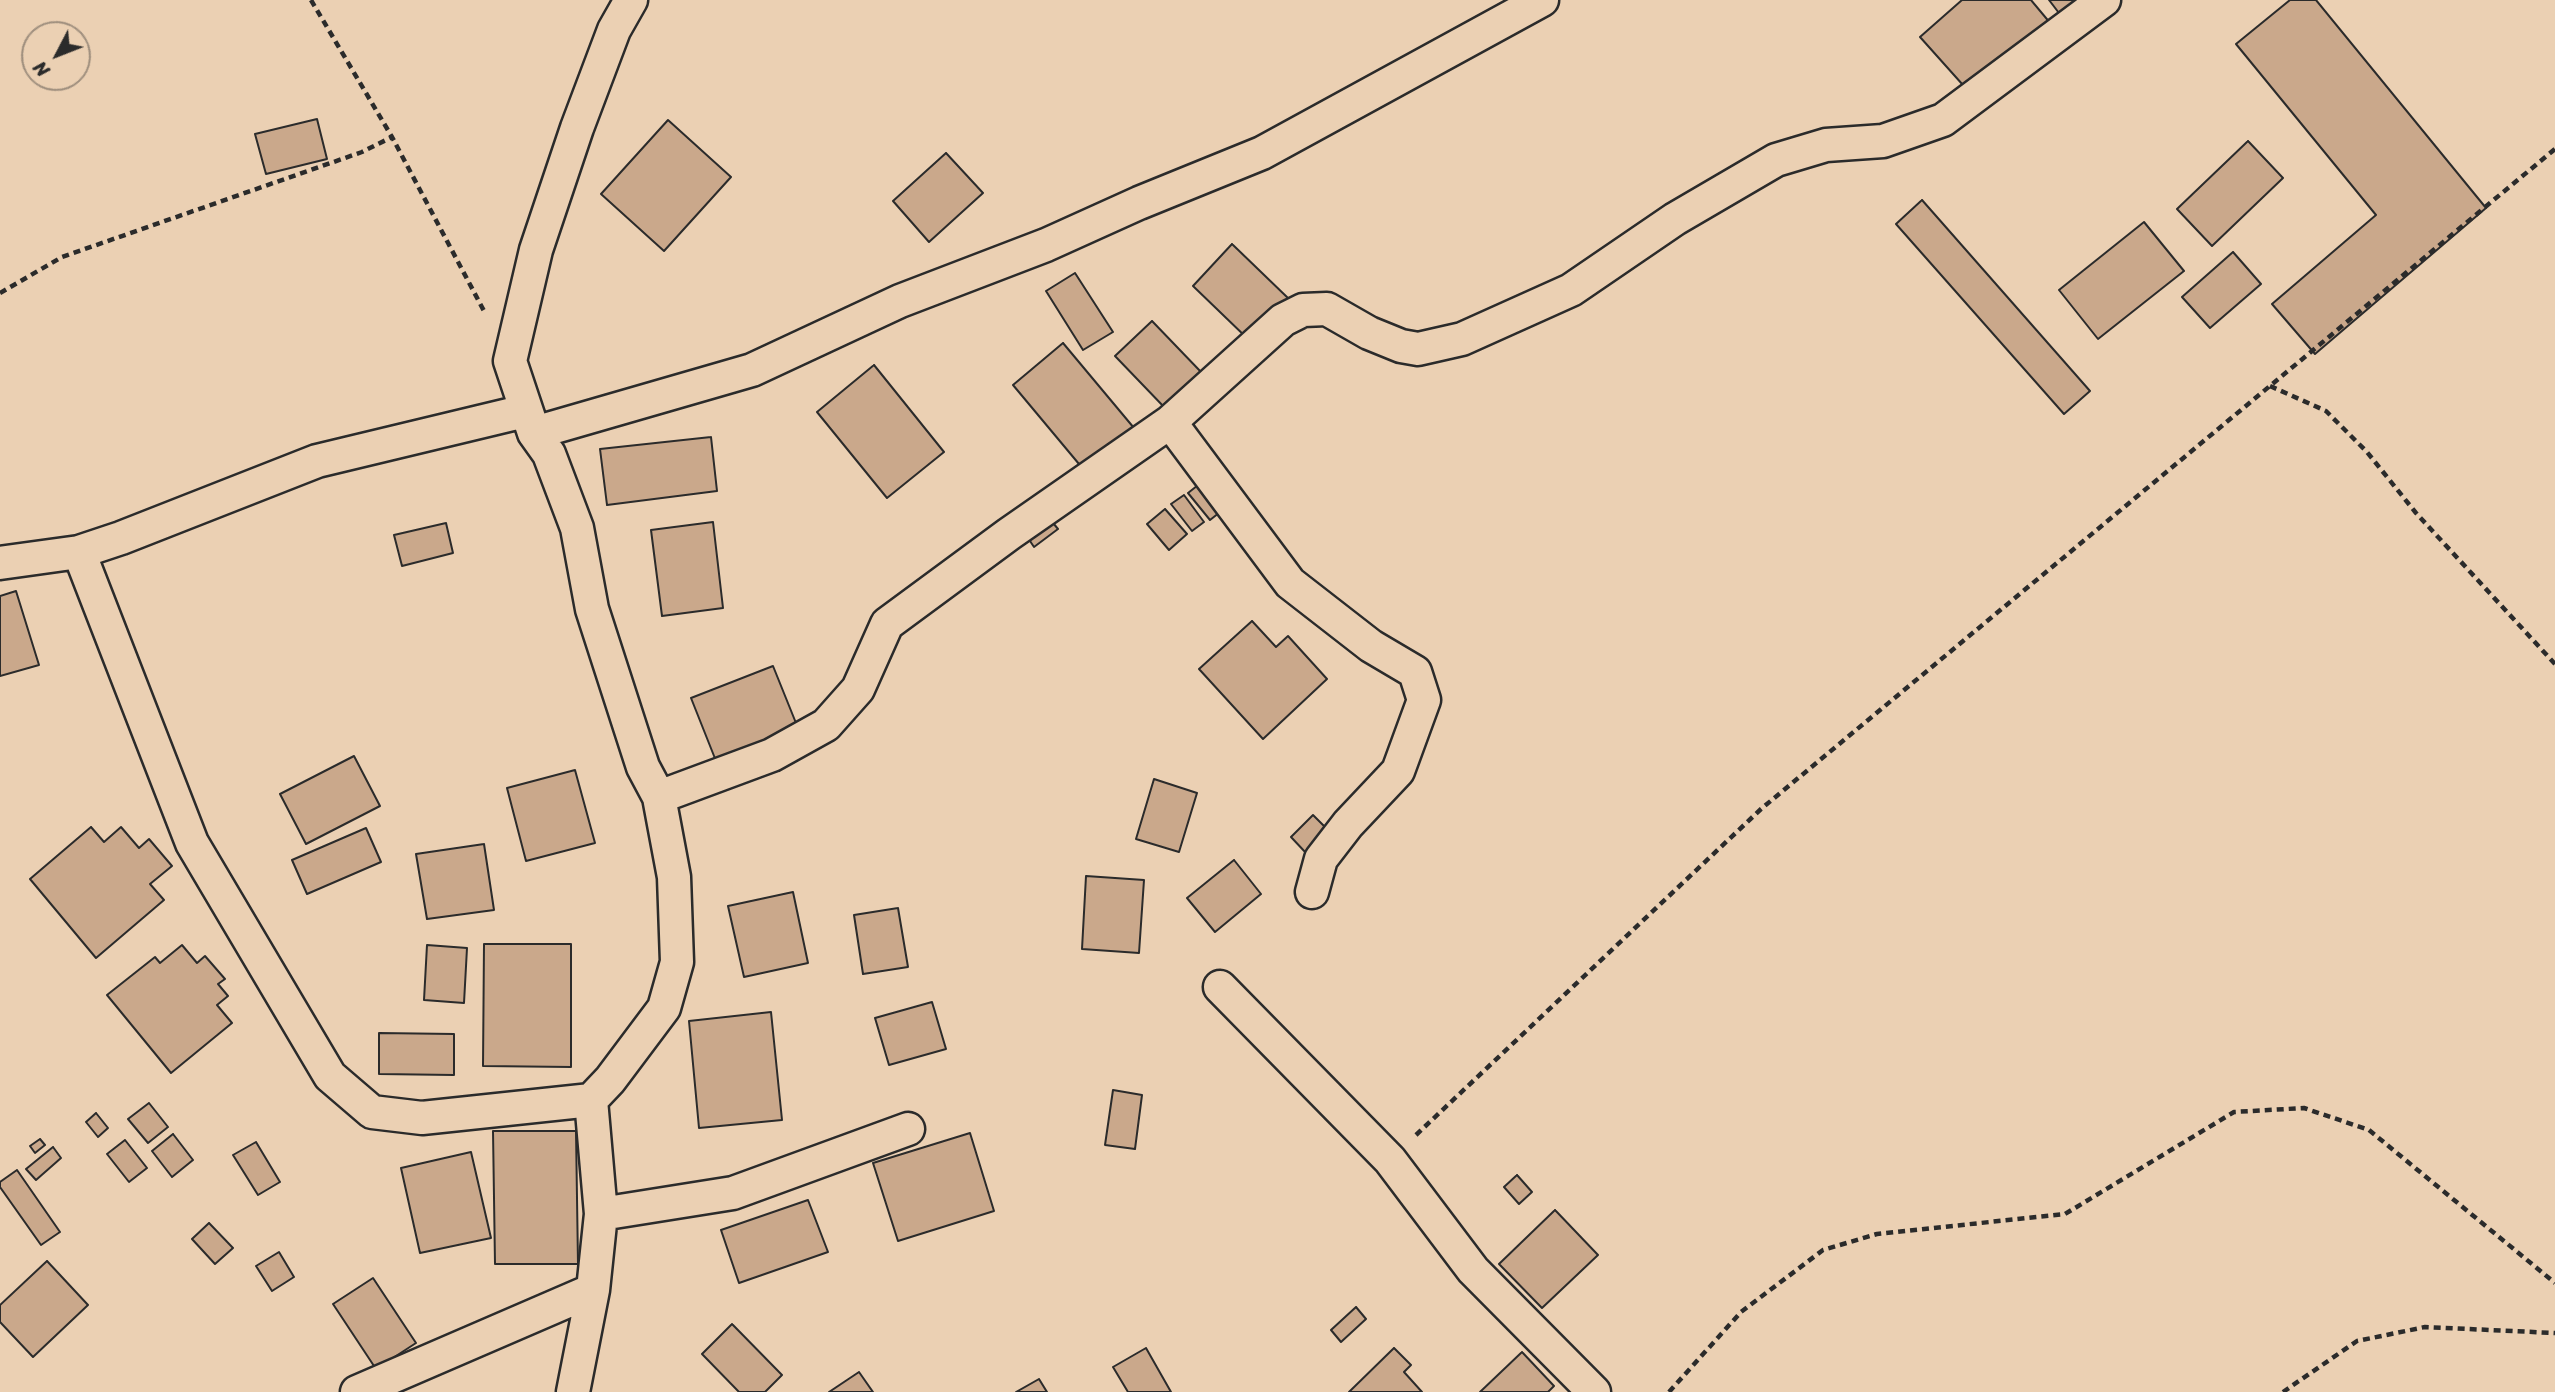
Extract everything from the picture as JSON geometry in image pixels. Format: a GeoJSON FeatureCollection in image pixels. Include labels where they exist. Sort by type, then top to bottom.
{"type":"FeatureCollection","features":[{"type":"Feature","properties":{"kind":"street"},"geometry":{"type":"LineString","coordinates":[[79,552],[192,843],[330,1076],[372,1112],[422,1118],[591,1100],[610,1080],[664,1008],[677,962],[674,877],[659,797],[643,767],[592,608],[577,528],[549,454],[529,422],[510,361],[540,238],[614,30],[631,0]]}},
{"type":"Feature","properties":{"kind":"street"},"geometry":{"type":"LineString","coordinates":[[0,563],[79,552],[317,461],[529,422],[752,370],[900,301],[1046,245],[1139,203],[1262,153],[1542,0]]}},
{"type":"Feature","properties":{"kind":"street"},"geometry":{"type":"LineString","coordinates":[[659,797],[772,755],[826,725],[858,689],[887,624],[1170,422],[1283,320],[1303,310],[1327,309],[1369,333],[1401,346],[1418,349],[1462,339],[1571,290],[1675,219],[1776,160],[1826,145],[1883,141],[1943,120],[2104,0]]}},
{"type":"Feature","properties":{"kind":"street"},"geometry":{"type":"LineString","coordinates":[[1170,422],[1290,583],[1371,646],[1415,672],[1424,700],[1398,771],[1348,824],[1321,859],[1312,892]]}},
{"type":"Feature","properties":{"kind":"street"},"geometry":{"type":"LineString","coordinates":[[1220,987],[1390,1160],[1473,1270],[1594,1392]]}},
{"type":"Feature","properties":{"kind":"street"},"geometry":{"type":"LineString","coordinates":[[573,1392],[593,1290],[601,1214],[591,1100]]}},
{"type":"Feature","properties":{"kind":"street"},"geometry":{"type":"LineString","coordinates":[[601,1214],[733,1193],[908,1129]]}},
{"type":"Feature","properties":{"kind":"street"},"geometry":{"type":"LineString","coordinates":[[357,1392],[593,1290]]}},
{"type":"Feature","properties":{"kind":"path"},"geometry":{"type":"LineString","coordinates":[[311,0],[392,137],[510,361]]}},
{"type":"Feature","properties":{"kind":"path"},"geometry":{"type":"LineString","coordinates":[[0,293],[62,257],[362,152],[392,137]]}},
{"type":"Feature","properties":{"kind":"path"},"geometry":{"type":"LineString","coordinates":[[1390,1160],[1761,809],[2555,149]]}},
{"type":"Feature","properties":{"kind":"path"},"geometry":{"type":"LineString","coordinates":[[2270,386],[2326,411],[2367,452],[2416,513],[2555,664]]}},
{"type":"Feature","properties":{"kind":"path"},"geometry":{"type":"LineString","coordinates":[[1669,1392],[1741,1312],[1823,1250],[1877,1234],[2065,1214],[2234,1112],[2304,1108],[2369,1130],[2555,1283]]}},
{"type":"Feature","properties":{"kind":"path"},"geometry":{"type":"LineString","coordinates":[[2283,1392],[2357,1341],[2424,1327],[2555,1333]]}},
{"type":"Feature","properties":{"kind":"building"},"geometry":{"type":"Polygon","coordinates":[[[1962,0],[2031,0],[2051,24],[1971,94],[1920,37],[1962,0]]]}},
{"type":"Feature","properties":{"kind":"building"},"geometry":{"type":"Polygon","coordinates":[[[2049,0],[2084,0],[2062,17],[2049,0]]]}},
{"type":"Feature","properties":{"kind":"building"},"geometry":{"type":"Polygon","coordinates":[[[2290,0],[2316,0],[2486,208],[2315,354],[2272,304],[2376,215],[2236,44],[2290,0]]]}},
{"type":"Feature","properties":{"kind":"building"},"geometry":{"type":"Polygon","coordinates":[[[317,119],[327,159],[266,174],[255,134],[317,119]]]}},
{"type":"Feature","properties":{"kind":"building"},"geometry":{"type":"Polygon","coordinates":[[[668,120],[731,177],[664,251],[601,194],[668,120]]]}},
{"type":"Feature","properties":{"kind":"building"},"geometry":{"type":"Polygon","coordinates":[[[2248,141],[2283,178],[2212,246],[2177,209],[2248,141]]]}},
{"type":"Feature","properties":{"kind":"building"},"geometry":{"type":"Polygon","coordinates":[[[946,153],[983,193],[929,242],[893,201],[946,153]]]}},
{"type":"Feature","properties":{"kind":"building"},"geometry":{"type":"Polygon","coordinates":[[[1922,200],[2090,391],[2064,414],[1896,224],[1922,200]]]}},
{"type":"Feature","properties":{"kind":"building"},"geometry":{"type":"Polygon","coordinates":[[[2144,222],[2184,271],[2098,339],[2059,290],[2144,222]]]}},
{"type":"Feature","properties":{"kind":"building"},"geometry":{"type":"Polygon","coordinates":[[[1232,244],[1289,299],[1249,340],[1193,286],[1232,244]]]}},
{"type":"Feature","properties":{"kind":"building"},"geometry":{"type":"Polygon","coordinates":[[[2233,252],[2261,284],[2210,328],[2182,297],[2233,252]]]}},
{"type":"Feature","properties":{"kind":"building"},"geometry":{"type":"Polygon","coordinates":[[[1075,273],[1113,332],[1083,350],[1046,291],[1075,273]]]}},
{"type":"Feature","properties":{"kind":"building"},"geometry":{"type":"Polygon","coordinates":[[[1152,321],[1202,373],[1165,408],[1115,356],[1152,321]]]}},
{"type":"Feature","properties":{"kind":"building"},"geometry":{"type":"Polygon","coordinates":[[[1063,343],[1134,428],[1084,470],[1013,385],[1063,343]]]}},
{"type":"Feature","properties":{"kind":"building"},"geometry":{"type":"Polygon","coordinates":[[[874,365],[944,452],[887,498],[817,412],[874,365]]]}},
{"type":"Feature","properties":{"kind":"building"},"geometry":{"type":"Polygon","coordinates":[[[711,437],[717,491],[607,505],[600,449],[711,437]]]}},
{"type":"Feature","properties":{"kind":"building"},"geometry":{"type":"Polygon","coordinates":[[[1207,478],[1229,505],[1210,520],[1188,493],[1207,478]]]}},
{"type":"Feature","properties":{"kind":"building"},"geometry":{"type":"Polygon","coordinates":[[[1184,495],[1204,522],[1192,531],[1171,504],[1184,495]]]}},
{"type":"Feature","properties":{"kind":"building"},"geometry":{"type":"Polygon","coordinates":[[[1165,509],[1187,534],[1169,550],[1147,524],[1165,509]]]}},
{"type":"Feature","properties":{"kind":"building"},"geometry":{"type":"Polygon","coordinates":[[[1049,518],[1058,529],[1034,547],[1026,535],[1049,518]]]}},
{"type":"Feature","properties":{"kind":"building"},"geometry":{"type":"Polygon","coordinates":[[[713,522],[723,608],[662,616],[651,530],[713,522]]]}},
{"type":"Feature","properties":{"kind":"building"},"geometry":{"type":"Polygon","coordinates":[[[446,523],[453,553],[402,566],[394,535],[446,523]]]}},
{"type":"Feature","properties":{"kind":"building"},"geometry":{"type":"Polygon","coordinates":[[[16,591],[39,665],[0,676],[0,596],[16,591]]]}},
{"type":"Feature","properties":{"kind":"building"},"geometry":{"type":"Polygon","coordinates":[[[1252,621],[1276,647],[1288,636],[1327,679],[1263,739],[1199,669],[1252,621]]]}},
{"type":"Feature","properties":{"kind":"building"},"geometry":{"type":"Polygon","coordinates":[[[773,666],[800,733],[718,766],[691,698],[773,666]]]}},
{"type":"Feature","properties":{"kind":"building"},"geometry":{"type":"Polygon","coordinates":[[[354,756],[380,806],[306,844],[280,794],[354,756]]]}},
{"type":"Feature","properties":{"kind":"building"},"geometry":{"type":"Polygon","coordinates":[[[575,770],[595,843],[526,861],[507,788],[575,770]]]}},
{"type":"Feature","properties":{"kind":"building"},"geometry":{"type":"Polygon","coordinates":[[[1154,779],[1197,793],[1179,852],[1136,839],[1154,779]]]}},
{"type":"Feature","properties":{"kind":"building"},"geometry":{"type":"Polygon","coordinates":[[[1313,815],[1328,830],[1306,853],[1291,837],[1313,815]]]}},
{"type":"Feature","properties":{"kind":"building"},"geometry":{"type":"Polygon","coordinates":[[[91,827],[104,842],[121,827],[139,848],[149,839],[172,866],[150,884],[164,900],[96,958],[30,879],[91,827]]]}},
{"type":"Feature","properties":{"kind":"building"},"geometry":{"type":"Polygon","coordinates":[[[366,828],[381,862],[307,894],[292,860],[366,828]]]}},
{"type":"Feature","properties":{"kind":"building"},"geometry":{"type":"Polygon","coordinates":[[[484,844],[494,910],[427,919],[416,854],[484,844]]]}},
{"type":"Feature","properties":{"kind":"building"},"geometry":{"type":"Polygon","coordinates":[[[1234,860],[1261,894],[1215,932],[1187,898],[1234,860]]]}},
{"type":"Feature","properties":{"kind":"building"},"geometry":{"type":"Polygon","coordinates":[[[1086,876],[1144,880],[1139,953],[1082,949],[1086,876]]]}},
{"type":"Feature","properties":{"kind":"building"},"geometry":{"type":"Polygon","coordinates":[[[793,892],[808,963],[744,977],[728,906],[793,892]]]}},
{"type":"Feature","properties":{"kind":"building"},"geometry":{"type":"Polygon","coordinates":[[[898,908],[908,967],[863,974],[854,915],[898,908]]]}},
{"type":"Feature","properties":{"kind":"building"},"geometry":{"type":"Polygon","coordinates":[[[484,944],[571,944],[571,1067],[483,1066],[484,944]]]}},
{"type":"Feature","properties":{"kind":"building"},"geometry":{"type":"Polygon","coordinates":[[[182,945],[197,963],[205,956],[225,979],[218,984],[228,996],[217,1005],[232,1023],[171,1073],[107,995],[155,957],[160,963],[182,945]]]}},
{"type":"Feature","properties":{"kind":"building"},"geometry":{"type":"Polygon","coordinates":[[[427,945],[467,948],[464,1003],[424,1000],[427,945]]]}},
{"type":"Feature","properties":{"kind":"building"},"geometry":{"type":"Polygon","coordinates":[[[932,1002],[946,1049],[889,1065],[875,1018],[932,1002]]]}},
{"type":"Feature","properties":{"kind":"building"},"geometry":{"type":"Polygon","coordinates":[[[771,1012],[782,1120],[699,1128],[689,1021],[771,1012]]]}},
{"type":"Feature","properties":{"kind":"building"},"geometry":{"type":"Polygon","coordinates":[[[379,1033],[454,1034],[454,1075],[379,1074],[379,1033]]]}},
{"type":"Feature","properties":{"kind":"building"},"geometry":{"type":"Polygon","coordinates":[[[1113,1090],[1142,1095],[1135,1149],[1105,1145],[1113,1090]]]}},
{"type":"Feature","properties":{"kind":"building"},"geometry":{"type":"Polygon","coordinates":[[[149,1103],[168,1127],[148,1143],[128,1119],[149,1103]]]}},
{"type":"Feature","properties":{"kind":"building"},"geometry":{"type":"Polygon","coordinates":[[[96,1113],[108,1128],[98,1137],[86,1122],[96,1113]]]}},
{"type":"Feature","properties":{"kind":"building"},"geometry":{"type":"Polygon","coordinates":[[[493,1131],[576,1131],[578,1264],[495,1264],[493,1131]]]}},
{"type":"Feature","properties":{"kind":"building"},"geometry":{"type":"Polygon","coordinates":[[[970,1133],[994,1211],[898,1241],[873,1163],[970,1133]]]}},
{"type":"Feature","properties":{"kind":"building"},"geometry":{"type":"Polygon","coordinates":[[[173,1134],[193,1160],[172,1177],[152,1151],[173,1134]]]}},
{"type":"Feature","properties":{"kind":"building"},"geometry":{"type":"Polygon","coordinates":[[[40,1139],[45,1145],[35,1153],[30,1146],[40,1139]]]}},
{"type":"Feature","properties":{"kind":"building"},"geometry":{"type":"Polygon","coordinates":[[[125,1140],[147,1168],[129,1182],[107,1154],[125,1140]]]}},
{"type":"Feature","properties":{"kind":"building"},"geometry":{"type":"Polygon","coordinates":[[[256,1142],[280,1182],[258,1195],[233,1155],[256,1142]]]}},
{"type":"Feature","properties":{"kind":"building"},"geometry":{"type":"Polygon","coordinates":[[[53,1147],[61,1158],[36,1180],[26,1169],[53,1147]]]}},
{"type":"Feature","properties":{"kind":"building"},"geometry":{"type":"Polygon","coordinates":[[[471,1152],[491,1238],[420,1253],[401,1168],[471,1152]]]}},
{"type":"Feature","properties":{"kind":"building"},"geometry":{"type":"Polygon","coordinates":[[[17,1170],[60,1232],[41,1245],[0,1187],[0,1182],[17,1170]]]}},
{"type":"Feature","properties":{"kind":"building"},"geometry":{"type":"Polygon","coordinates":[[[1517,1175],[1532,1192],[1519,1204],[1504,1187],[1517,1175]]]}},
{"type":"Feature","properties":{"kind":"building"},"geometry":{"type":"Polygon","coordinates":[[[808,1200],[828,1252],[739,1283],[721,1230],[808,1200]]]}},
{"type":"Feature","properties":{"kind":"building"},"geometry":{"type":"Polygon","coordinates":[[[1555,1210],[1598,1255],[1542,1308],[1499,1264],[1555,1210]]]}},
{"type":"Feature","properties":{"kind":"building"},"geometry":{"type":"Polygon","coordinates":[[[209,1223],[233,1248],[215,1264],[192,1239],[209,1223]]]}},
{"type":"Feature","properties":{"kind":"building"},"geometry":{"type":"Polygon","coordinates":[[[279,1252],[294,1277],[272,1291],[256,1266],[279,1252]]]}},
{"type":"Feature","properties":{"kind":"building"},"geometry":{"type":"Polygon","coordinates":[[[47,1261],[88,1305],[33,1357],[0,1322],[0,1305],[47,1261]]]}},
{"type":"Feature","properties":{"kind":"building"},"geometry":{"type":"Polygon","coordinates":[[[373,1278],[416,1343],[376,1369],[333,1304],[373,1278]]]}},
{"type":"Feature","properties":{"kind":"building"},"geometry":{"type":"Polygon","coordinates":[[[1356,1307],[1366,1319],[1341,1342],[1331,1330],[1356,1307]]]}},
{"type":"Feature","properties":{"kind":"building"},"geometry":{"type":"Polygon","coordinates":[[[732,1324],[782,1375],[765,1392],[739,1392],[702,1354],[732,1324]]]}},
{"type":"Feature","properties":{"kind":"building"},"geometry":{"type":"Polygon","coordinates":[[[1146,1348],[1171,1392],[1128,1392],[1113,1367],[1146,1348]]]}},
{"type":"Feature","properties":{"kind":"building"},"geometry":{"type":"Polygon","coordinates":[[[1394,1348],[1411,1365],[1404,1372],[1422,1392],[1349,1392],[1394,1348]]]}},
{"type":"Feature","properties":{"kind":"building"},"geometry":{"type":"Polygon","coordinates":[[[1522,1352],[1554,1386],[1548,1392],[1480,1392],[1522,1352]]]}},
{"type":"Feature","properties":{"kind":"building"},"geometry":{"type":"Polygon","coordinates":[[[859,1372],[873,1392],[829,1392],[859,1372]]]}},
{"type":"Feature","properties":{"kind":"building"},"geometry":{"type":"Polygon","coordinates":[[[1039,1379],[1047,1392],[1016,1392],[1039,1379]]]}}]}
